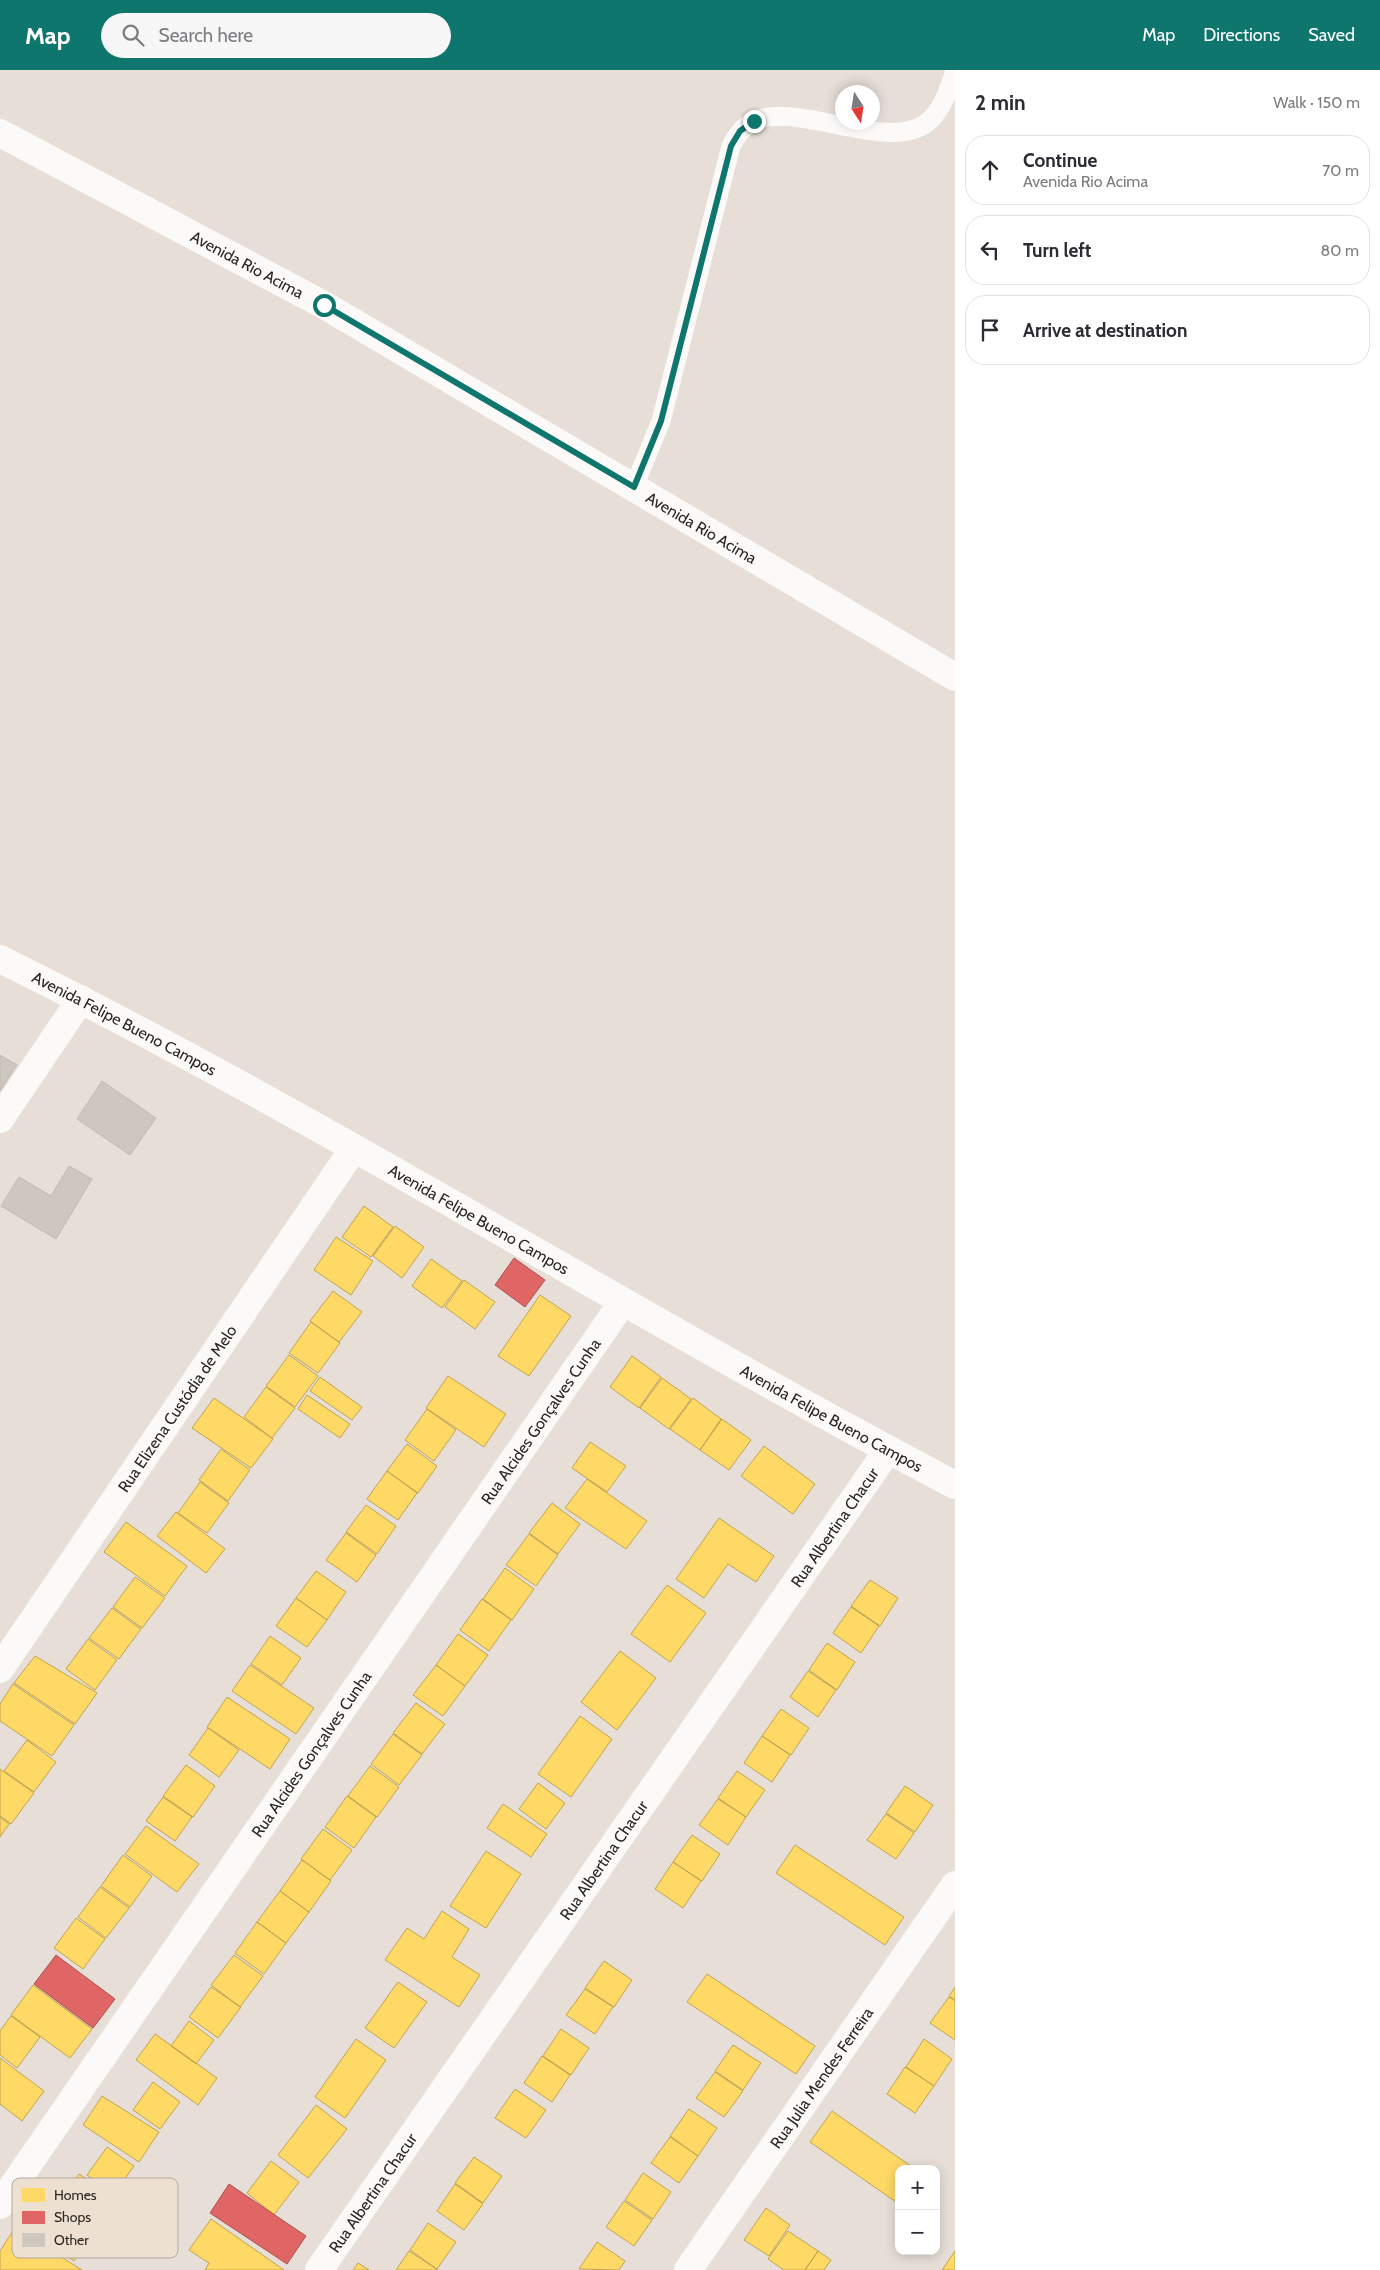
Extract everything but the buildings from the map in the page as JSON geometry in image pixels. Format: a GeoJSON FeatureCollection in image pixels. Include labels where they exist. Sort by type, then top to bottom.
{"type":"FeatureCollection","features":[{"type":"Feature","properties":{"kind":"street","name":"Avenida Rio Acima"},"geometry":{"type":"LineString","coordinates":[[0,133],[324,305],[955,677]]}},
{"type":"Feature","properties":{"kind":"street","name":"Avenida Felipe Bueno Campos"},"geometry":{"type":"LineString","coordinates":[[0,960],[81,1000],[354,1148],[622,1303],[955,1485]]}},
{"type":"Feature","properties":{"kind":"street"},"geometry":{"type":"LineString","coordinates":[[0,1119],[81,1000]]}},
{"type":"Feature","properties":{"kind":"street","name":"Rua Elizena Custódia de Melo"},"geometry":{"type":"LineString","coordinates":[[0,1669],[354,1148]]}},
{"type":"Feature","properties":{"kind":"street","name":"Rua Alcides Gonçalves Cunha"},"geometry":{"type":"LineString","coordinates":[[19,2178],[622,1303]]}},
{"type":"Feature","properties":{"kind":"street","name":"Rua Albertina Chacur"},"geometry":{"type":"LineString","coordinates":[[319,2270],[888,1450]]}},
{"type":"Feature","properties":{"kind":"street","name":"Rua Julia Mendes Ferreira"},"geometry":{"type":"LineString","coordinates":[[688,2270],[955,1885]]}},
{"type":"Feature","properties":{"kind":"street","name":"Rua Alcides Gonçalves Cunha"},"geometry":{"type":"LineString","coordinates":[[0,2205],[12,2188]]}},
{"type":"Feature","properties":{"kind":"lane"},"geometry":{"type":"LineString","coordinates":[[634,487],[661,421],[731,146],[740,131],[754,121],[775,116],[892,133],[913,130],[930,120],[942,106],[955,72]]}},
{"type":"Feature","properties":{"kind":"route"},"geometry":{"type":"LineString","coordinates":[[324,305],[634,487],[661,421],[731,146],[740,131],[754,121]]}}]}
